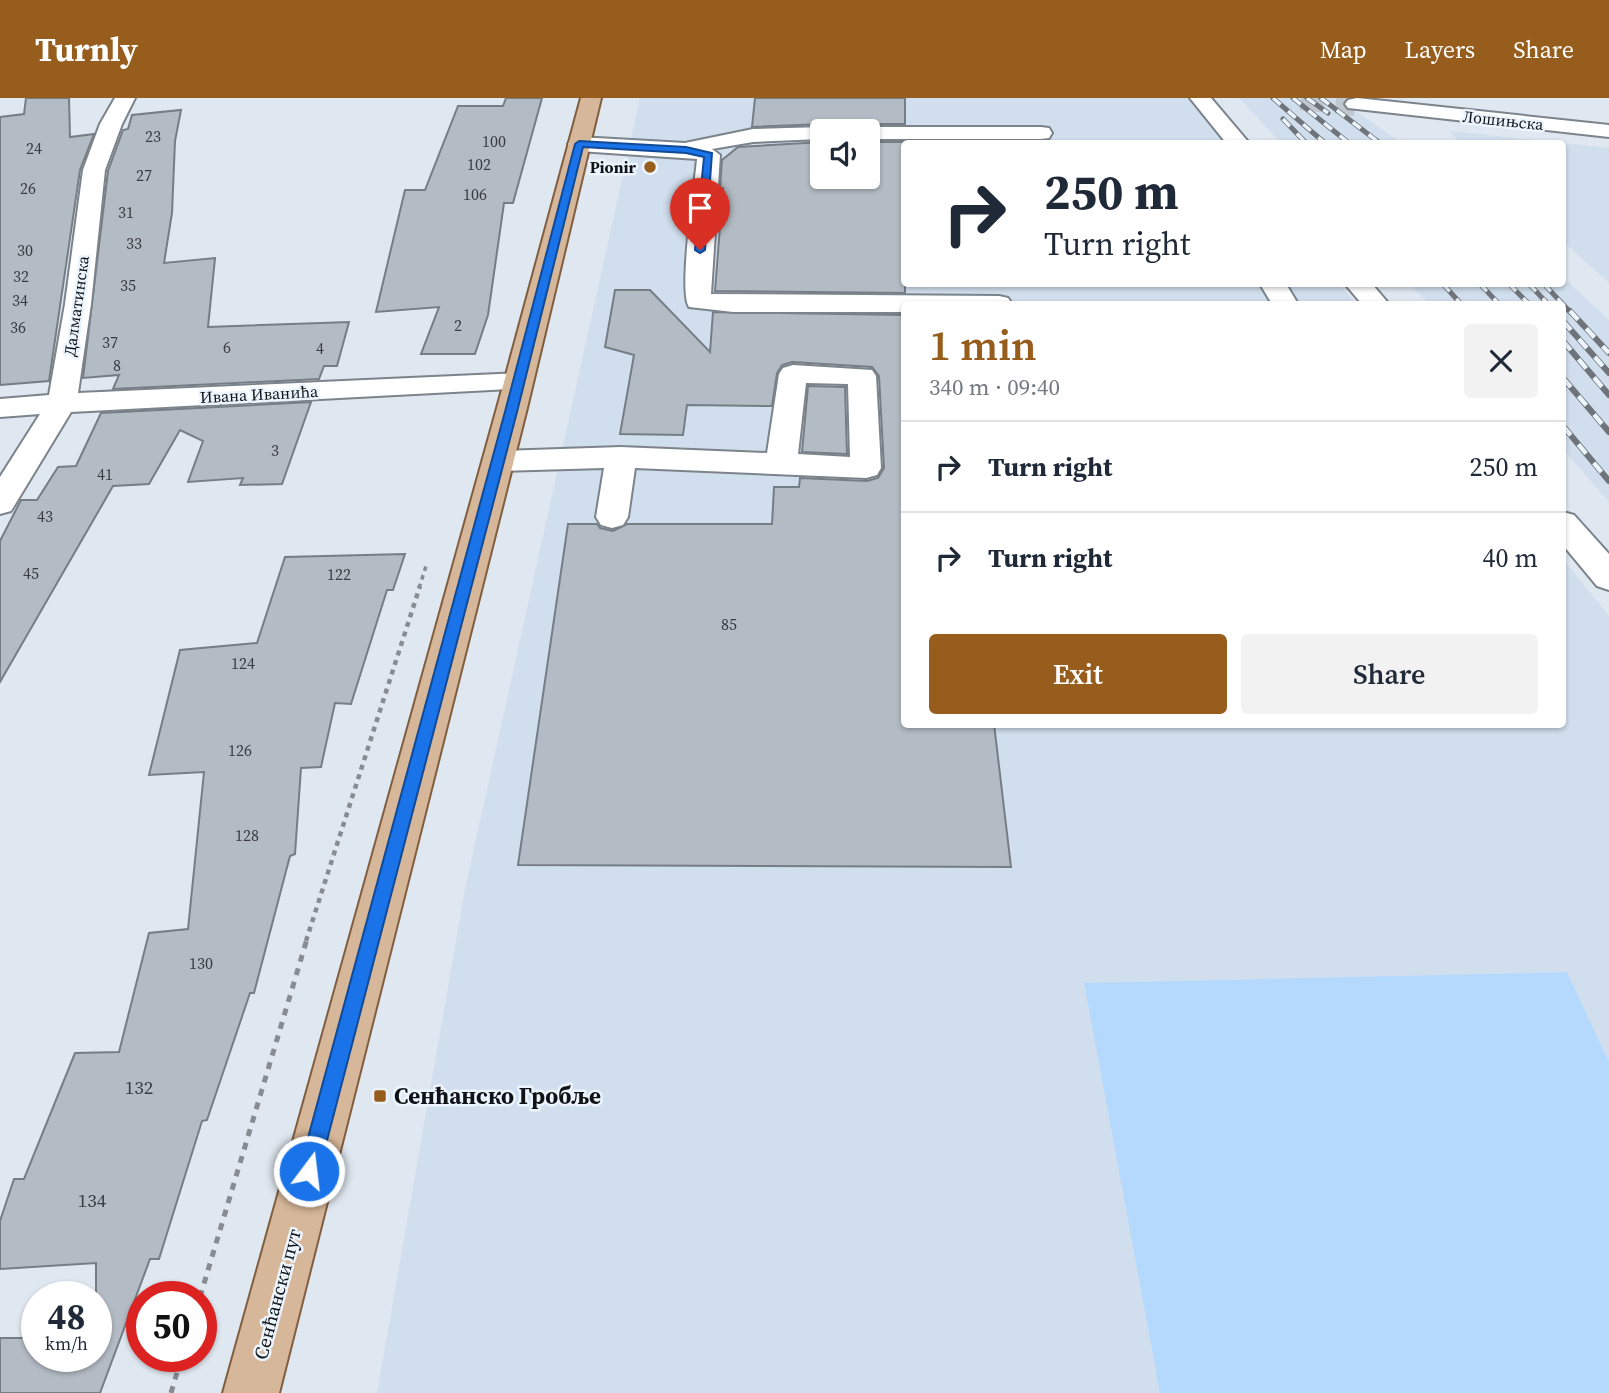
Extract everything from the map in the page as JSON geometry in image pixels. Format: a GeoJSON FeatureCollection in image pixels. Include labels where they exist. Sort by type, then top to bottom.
{"type":"FeatureCollection","features":[{"type":"Feature","properties":{"kind":"main road","name":"Сенћански пут"},"geometry":{"type":"LineString","coordinates":[[251,1393],[519,382],[591,98]]}},
{"type":"Feature","properties":{"kind":"street","name":"Далматинска"},"geometry":{"type":"LineString","coordinates":[[0,503],[62,403],[78,304],[94,170],[111,124],[125,98]]}},
{"type":"Feature","properties":{"kind":"street"},"geometry":{"type":"LineString","coordinates":[[1200,98],[1236,140]]}},
{"type":"Feature","properties":{"kind":"street","name":"Лошињска"},"geometry":{"type":"LineString","coordinates":[[1369,102],[1609,131]]}},
{"type":"Feature","properties":{"kind":"street"},"geometry":{"type":"LineString","coordinates":[[686,150],[719,139],[810,133]]}},
{"type":"Feature","properties":{"kind":"street"},"geometry":{"type":"LineString","coordinates":[[880,133],[1041,133]]}},
{"type":"Feature","properties":{"kind":"street"},"geometry":{"type":"LineString","coordinates":[[579,144],[686,150],[709,155],[698,273],[698,301],[733,304],[901,304]]}},
{"type":"Feature","properties":{"kind":"street"},"geometry":{"type":"LineString","coordinates":[[1361,287],[1373,301]]}},
{"type":"Feature","properties":{"kind":"street","name":"Ивана Иванића"},"geometry":{"type":"LineString","coordinates":[[0,408],[519,382]]}},
{"type":"Feature","properties":{"kind":"street"},"geometry":{"type":"LineString","coordinates":[[498,461],[621,457],[781,464]]}},
{"type":"Feature","properties":{"kind":"street"},"geometry":{"type":"LineString","coordinates":[[612,517],[621,457]]}},
{"type":"Feature","properties":{"kind":"street"},"geometry":{"type":"LineString","coordinates":[[1566,527],[1609,577]]}},
{"type":"Feature","properties":{"kind":"path"},"geometry":{"type":"LineString","coordinates":[[205,1281],[316,908],[429,554]]}},
{"type":"Feature","properties":{"kind":"path"},"geometry":{"type":"LineString","coordinates":[[171,1393],[177,1372]]}},
{"type":"Feature","properties":{"kind":"shaded area"},"geometry":{"type":"Polygon","coordinates":[[[640,98],[1188,98],[1223,140],[901,140],[901,287],[1342,287],[1353,301],[901,301],[901,728],[1566,728],[1566,563],[1609,616],[1609,1062],[1567,972],[1084,983],[1160,1393],[377,1393],[466,884],[640,98]]]}},
{"type":"Feature","properties":{"kind":"shaded area"},"geometry":{"type":"Polygon","coordinates":[[[1239,98],[1336,98],[1398,140],[1278,140],[1239,98]]]}},
{"type":"Feature","properties":{"kind":"shaded area"},"geometry":{"type":"Polygon","coordinates":[[[1450,131],[1534,140],[1458,140],[1450,131]]]}},
{"type":"Feature","properties":{"kind":"shaded area"},"geometry":{"type":"Polygon","coordinates":[[[1566,143],[1609,148],[1609,283],[1566,244],[1566,143]]]}},
{"type":"Feature","properties":{"kind":"shaded area"},"geometry":{"type":"Polygon","coordinates":[[[1566,280],[1609,320],[1609,502],[1566,452],[1566,301],[1426,301],[1413,287],[1566,287],[1566,280]]]}},
{"type":"Feature","properties":{"kind":"shaded area"},"geometry":{"type":"Polygon","coordinates":[[[1567,972],[1609,1062],[1609,1393],[1160,1393],[1084,983],[1567,972]]]}},
{"type":"Feature","properties":{"kind":"building"},"geometry":{"type":"Polygon","coordinates":[[[26,98],[69,98],[70,137],[94,134],[80,170],[49,381],[0,385],[0,117],[24,114],[26,98]]]}},
{"type":"Feature","properties":{"kind":"building"},"geometry":{"type":"Polygon","coordinates":[[[506,98],[542,98],[513,203],[504,203],[488,315],[475,354],[421,354],[439,307],[376,312],[405,190],[425,190],[458,106],[503,106],[506,98]]]}},
{"type":"Feature","properties":{"kind":"building"},"geometry":{"type":"Polygon","coordinates":[[[755,98],[905,98],[905,124],[880,124],[880,119],[810,119],[810,125],[752,127],[755,98]]]}},
{"type":"Feature","properties":{"kind":"building"},"geometry":{"type":"Polygon","coordinates":[[[181,110],[175,141],[172,213],[164,263],[215,258],[208,327],[349,322],[337,366],[324,366],[319,379],[113,389],[119,375],[83,378],[108,171],[123,130],[128,129],[132,115],[181,110]]]}},
{"type":"Feature","properties":{"kind":"building"},"geometry":{"type":"Polygon","coordinates":[[[880,142],[901,142],[901,287],[905,287],[905,293],[715,291],[723,188],[720,188],[722,160],[738,147],[810,143],[810,189],[880,189],[880,142]]]}},
{"type":"Feature","properties":{"kind":"building"},"geometry":{"type":"Polygon","coordinates":[[[615,290],[650,290],[710,352],[713,312],[901,315],[901,728],[994,728],[1011,867],[518,865],[568,524],[597,524],[600,528],[613,531],[627,524],[772,524],[774,487],[799,487],[800,478],[867,481],[878,478],[884,468],[879,376],[872,367],[792,362],[782,365],[777,373],[772,406],[687,405],[683,435],[620,434],[634,355],[605,347],[615,290]]]}},
{"type":"Feature","properties":{"kind":"building"},"geometry":{"type":"Polygon","coordinates":[[[808,386],[845,387],[847,454],[802,452],[808,386]]]}},
{"type":"Feature","properties":{"kind":"building"},"geometry":{"type":"Polygon","coordinates":[[[311,402],[282,484],[240,485],[243,478],[188,482],[203,441],[180,430],[149,484],[113,486],[0,682],[0,541],[21,500],[37,500],[58,467],[76,466],[101,413],[311,402]]]}},
{"type":"Feature","properties":{"kind":"building"},"geometry":{"type":"Polygon","coordinates":[[[405,554],[393,590],[387,590],[351,704],[335,703],[321,767],[301,768],[295,854],[290,856],[254,993],[250,993],[207,1120],[202,1121],[159,1259],[150,1259],[142,1281],[126,1281],[126,1323],[112,1361],[112,1281],[96,1281],[96,1263],[0,1269],[0,1221],[14,1179],[24,1179],[75,1053],[119,1052],[149,933],[188,929],[204,772],[149,775],[180,650],[257,643],[285,557],[405,554]]]}},
{"type":"Feature","properties":{"kind":"building"},"geometry":{"type":"Polygon","coordinates":[[[0,1338],[21,1338],[21,1372],[108,1372],[100,1393],[0,1393],[0,1338]]]}},
{"type":"Feature","properties":{"kind":"tunnel"},"geometry":{"type":"LineString","coordinates":[[1301,98],[1355,104]]}},
{"type":"Feature","properties":{"kind":"railway"},"geometry":{"type":"LineString","coordinates":[[1273,98],[1321,140]]}},
{"type":"Feature","properties":{"kind":"railway"},"geometry":{"type":"LineString","coordinates":[[1293,98],[1345,140]]}},
{"type":"Feature","properties":{"kind":"railway"},"geometry":{"type":"LineString","coordinates":[[1307,98],[1328,113]]}},
{"type":"Feature","properties":{"kind":"railway"},"geometry":{"type":"LineString","coordinates":[[1321,98],[1376,140]]}},
{"type":"Feature","properties":{"kind":"railway"},"geometry":{"type":"LineString","coordinates":[[1283,119],[1303,140]]}},
{"type":"Feature","properties":{"kind":"railway"},"geometry":{"type":"LineString","coordinates":[[1446,287],[1458,301]]}},
{"type":"Feature","properties":{"kind":"railway"},"geometry":{"type":"LineString","coordinates":[[1483,287],[1496,301]]}},
{"type":"Feature","properties":{"kind":"railway"},"geometry":{"type":"LineString","coordinates":[[1512,287],[1526,301]]}},
{"type":"Feature","properties":{"kind":"railway"},"geometry":{"type":"LineString","coordinates":[[1532,287],[1545,301]]}},
{"type":"Feature","properties":{"kind":"railway"},"geometry":{"type":"LineString","coordinates":[[1547,287],[1560,301]]}},
{"type":"Feature","properties":{"kind":"railway"},"geometry":{"type":"LineString","coordinates":[[1566,308],[1571,313]]}},
{"type":"Feature","properties":{"kind":"railway"},"geometry":{"type":"LineString","coordinates":[[1570,311],[1609,353]]}},
{"type":"Feature","properties":{"kind":"railway"},"geometry":{"type":"LineString","coordinates":[[1566,324],[1609,373]]}},
{"type":"Feature","properties":{"kind":"railway"},"geometry":{"type":"LineString","coordinates":[[1566,345],[1609,395]]}},
{"type":"Feature","properties":{"kind":"railway"},"geometry":{"type":"LineString","coordinates":[[1566,382],[1609,432]]}},
{"type":"Feature","properties":{"kind":"railway"},"geometry":{"type":"LineString","coordinates":[[1566,430],[1609,481]]}},
{"type":"Feature","properties":{"kind":"place","name":"Pionir"},"geometry":{"type":"Point","coordinates":[650,167]}},
{"type":"Feature","properties":{"kind":"place","name":"Сенћанско Гробље"},"geometry":{"type":"Point","coordinates":[380,1096]}},
{"type":"Feature","properties":{"kind":"route"},"geometry":{"type":"LineString","coordinates":[[309,1171],[512,408],[579,144],[686,150],[709,155],[700,250]]}}]}
